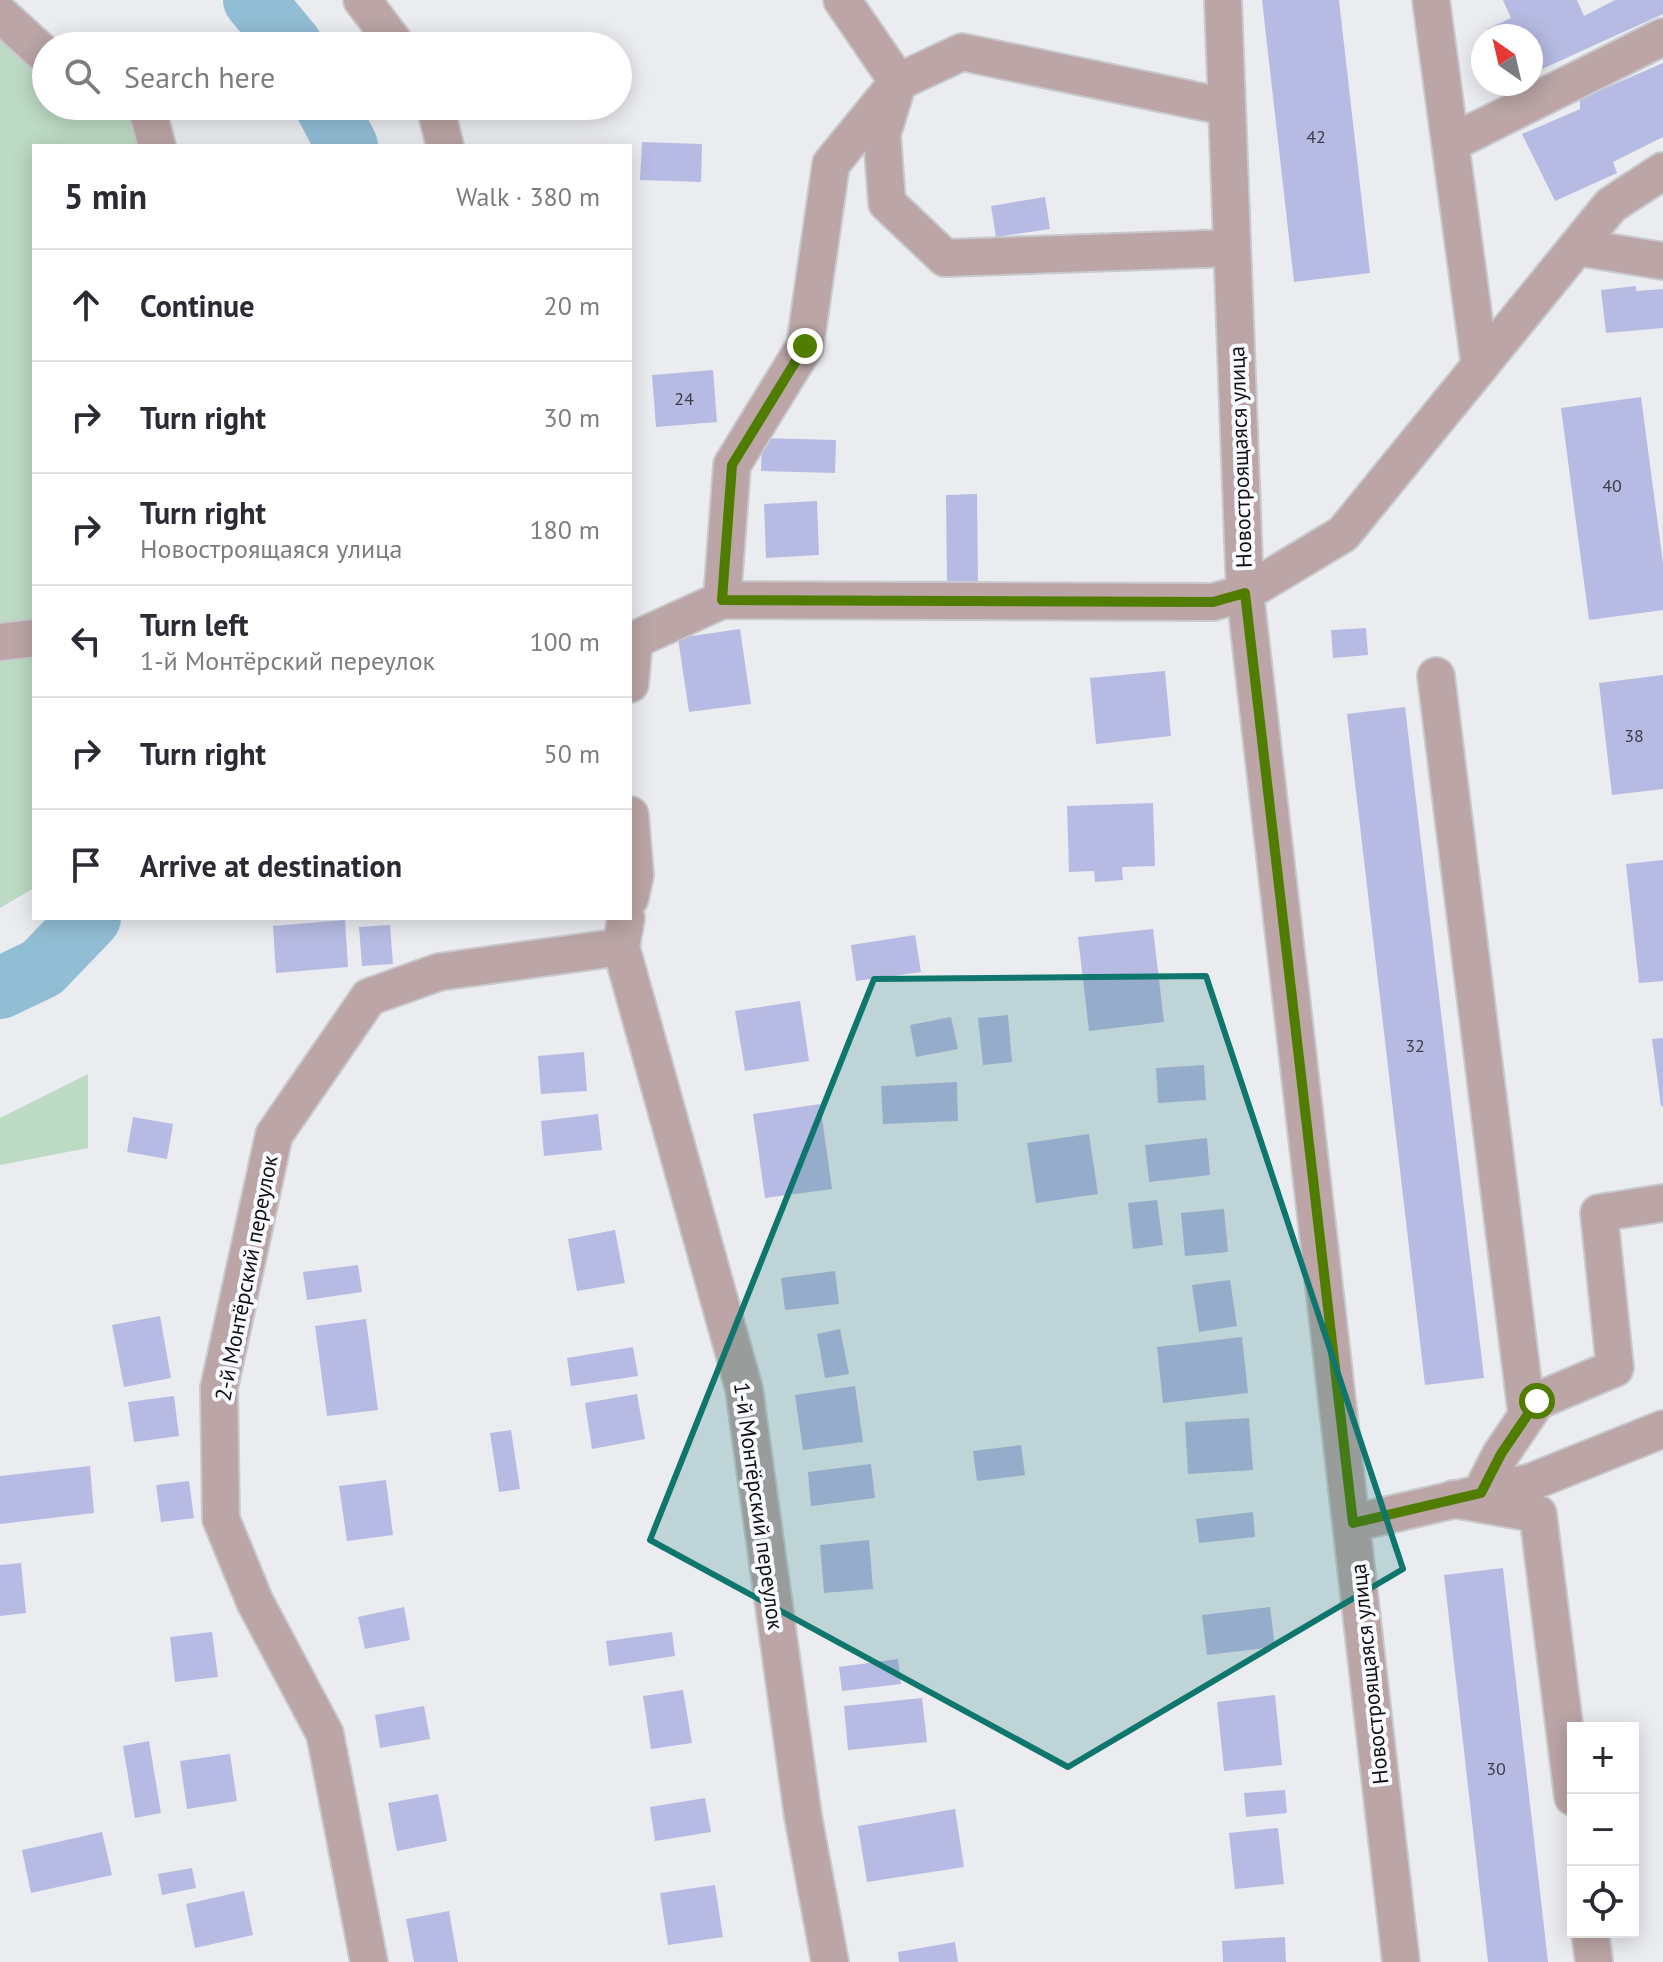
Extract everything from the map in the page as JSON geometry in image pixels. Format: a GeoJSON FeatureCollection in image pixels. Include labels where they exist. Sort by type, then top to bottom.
{"type":"FeatureCollection","features":[{"type":"Feature","properties":{"kind":"street"},"geometry":{"type":"LineString","coordinates":[[362,0],[386,32]]}},
{"type":"Feature","properties":{"kind":"street"},"geometry":{"type":"LineString","coordinates":[[376,0],[395,32]]}},
{"type":"Feature","properties":{"kind":"street"},"geometry":{"type":"LineString","coordinates":[[842,0],[898,82]]}},
{"type":"Feature","properties":{"kind":"street","name":"Новостроящаяся улица"},"geometry":{"type":"LineString","coordinates":[[1223,0],[1245,593],[1401,1962]]}},
{"type":"Feature","properties":{"kind":"street"},"geometry":{"type":"LineString","coordinates":[[1431,0],[1480,366]]}},
{"type":"Feature","properties":{"kind":"street"},"geometry":{"type":"LineString","coordinates":[[0,14],[32,43]]}},
{"type":"Feature","properties":{"kind":"street"},"geometry":{"type":"LineString","coordinates":[[1451,143],[1663,37]]}},
{"type":"Feature","properties":{"kind":"street"},"geometry":{"type":"LineString","coordinates":[[722,600],[732,465],[805,346],[831,164],[898,82],[962,52],[1227,107]]}},
{"type":"Feature","properties":{"kind":"street"},"geometry":{"type":"LineString","coordinates":[[898,82],[882,134],[887,203],[945,258],[1232,248]]}},
{"type":"Feature","properties":{"kind":"street"},"geometry":{"type":"LineString","coordinates":[[150,120],[156,144]]}},
{"type":"Feature","properties":{"kind":"street"},"geometry":{"type":"LineString","coordinates":[[438,120],[444,144]]}},
{"type":"Feature","properties":{"kind":"street"},"geometry":{"type":"LineString","coordinates":[[632,637],[722,600],[1213,602],[1245,593],[1343,534],[1611,205],[1663,171]]}},
{"type":"Feature","properties":{"kind":"street"},"geometry":{"type":"LineString","coordinates":[[1577,247],[1663,261]]}},
{"type":"Feature","properties":{"kind":"street"},"geometry":{"type":"LineString","coordinates":[[0,642],[32,638]]}},
{"type":"Feature","properties":{"kind":"street"},"geometry":{"type":"LineString","coordinates":[[1436,676],[1527,1416]]}},
{"type":"Feature","properties":{"kind":"street"},"geometry":{"type":"LineString","coordinates":[[632,839],[635,875],[632,889]]}},
{"type":"Feature","properties":{"kind":"street","name":"2-й Монтёрский переулок"},"geometry":{"type":"LineString","coordinates":[[369,1962],[325,1734],[255,1602],[221,1519],[219,1388],[274,1135],[369,997],[439,972],[623,933]]}},
{"type":"Feature","properties":{"kind":"street","name":"1-й Монтёрский переулок"},"geometry":{"type":"LineString","coordinates":[[623,933],[744,1389],[803,1816],[830,1962]]}},
{"type":"Feature","properties":{"kind":"street"},"geometry":{"type":"LineString","coordinates":[[1467,1496],[1501,1454],[1537,1401],[1615,1368],[1599,1213],[1663,1203]]}},
{"type":"Feature","properties":{"kind":"street"},"geometry":{"type":"LineString","coordinates":[[1353,1523],[1531,1482],[1663,1429]]}},
{"type":"Feature","properties":{"kind":"street"},"geometry":{"type":"LineString","coordinates":[[1467,1496],[1538,1514],[1573,1794]]}},
{"type":"Feature","properties":{"kind":"street"},"geometry":{"type":"LineString","coordinates":[[1591,1938],[1594,1962]]}},
{"type":"Feature","properties":{"kind":"highlighted area"},"geometry":{"type":"Polygon","coordinates":[[[1206,976],[1403,1569],[1068,1767],[650,1540],[874,979],[1206,976]]]}},
{"type":"Feature","properties":{"kind":"green space"},"geometry":{"type":"Polygon","coordinates":[[[0,14],[32,43],[32,120],[148,120],[156,144],[32,144],[32,889],[0,908],[0,14]]]}},
{"type":"Feature","properties":{"kind":"green space"},"geometry":{"type":"Polygon","coordinates":[[[88,1074],[88,1148],[0,1165],[0,1118],[88,1074]]]}},
{"type":"Feature","properties":{"kind":"building"},"geometry":{"type":"Polygon","coordinates":[[[1262,0],[1339,0],[1370,273],[1294,282],[1262,0]]]}},
{"type":"Feature","properties":{"kind":"building"},"geometry":{"type":"Polygon","coordinates":[[[1503,0],[1577,0],[1584,16],[1615,0],[1663,0],[1663,14],[1543,69],[1543,24],[1498,24],[1511,18],[1503,0]]]}},
{"type":"Feature","properties":{"kind":"building"},"geometry":{"type":"Polygon","coordinates":[[[1663,63],[1663,137],[1613,162],[1617,173],[1555,201],[1522,134],[1580,109],[1580,99],[1663,63]]]}},
{"type":"Feature","properties":{"kind":"building"},"geometry":{"type":"Polygon","coordinates":[[[642,142],[702,144],[701,182],[640,180],[642,142]]]}},
{"type":"Feature","properties":{"kind":"building"},"geometry":{"type":"Polygon","coordinates":[[[1045,197],[1050,229],[996,237],[991,206],[1045,197]]]}},
{"type":"Feature","properties":{"kind":"building"},"geometry":{"type":"Polygon","coordinates":[[[1636,286],[1636,291],[1663,289],[1663,328],[1606,333],[1601,290],[1636,286]]]}},
{"type":"Feature","properties":{"kind":"building"},"geometry":{"type":"Polygon","coordinates":[[[713,370],[717,422],[656,427],[652,375],[713,370]]]}},
{"type":"Feature","properties":{"kind":"building"},"geometry":{"type":"Polygon","coordinates":[[[1641,397],[1663,563],[1663,610],[1589,620],[1561,408],[1641,397]]]}},
{"type":"Feature","properties":{"kind":"building"},"geometry":{"type":"Polygon","coordinates":[[[762,438],[836,440],[835,473],[761,471],[762,438]]]}},
{"type":"Feature","properties":{"kind":"building"},"geometry":{"type":"Polygon","coordinates":[[[977,494],[978,582],[947,583],[946,495],[977,494]]]}},
{"type":"Feature","properties":{"kind":"building"},"geometry":{"type":"Polygon","coordinates":[[[817,501],[819,555],[766,558],[764,504],[817,501]]]}},
{"type":"Feature","properties":{"kind":"building"},"geometry":{"type":"Polygon","coordinates":[[[1366,628],[1368,655],[1333,658],[1331,630],[1366,628]]]}},
{"type":"Feature","properties":{"kind":"building"},"geometry":{"type":"Polygon","coordinates":[[[740,629],[751,704],[689,712],[678,638],[740,629]]]}},
{"type":"Feature","properties":{"kind":"building"},"geometry":{"type":"Polygon","coordinates":[[[1165,671],[1171,736],[1096,744],[1090,678],[1165,671]]]}},
{"type":"Feature","properties":{"kind":"building"},"geometry":{"type":"Polygon","coordinates":[[[1663,675],[1663,789],[1612,795],[1599,683],[1663,675]]]}},
{"type":"Feature","properties":{"kind":"building"},"geometry":{"type":"Polygon","coordinates":[[[1405,707],[1484,1378],[1425,1385],[1347,714],[1405,707]]]}},
{"type":"Feature","properties":{"kind":"building"},"geometry":{"type":"Polygon","coordinates":[[[1153,803],[1155,866],[1122,867],[1123,880],[1095,882],[1094,871],[1069,872],[1067,806],[1153,803]]]}},
{"type":"Feature","properties":{"kind":"building"},"geometry":{"type":"Polygon","coordinates":[[[1663,860],[1663,981],[1639,983],[1626,864],[1663,860]]]}},
{"type":"Feature","properties":{"kind":"building"},"geometry":{"type":"Polygon","coordinates":[[[345,920],[348,967],[276,973],[273,926],[345,920]]]}},
{"type":"Feature","properties":{"kind":"building"},"geometry":{"type":"Polygon","coordinates":[[[390,925],[393,964],[362,966],[359,927],[390,925]]]}},
{"type":"Feature","properties":{"kind":"building"},"geometry":{"type":"Polygon","coordinates":[[[1153,929],[1164,1022],[1089,1031],[1078,937],[1153,929]]]}},
{"type":"Feature","properties":{"kind":"building"},"geometry":{"type":"Polygon","coordinates":[[[915,935],[921,972],[856,981],[851,945],[915,935]]]}},
{"type":"Feature","properties":{"kind":"building"},"geometry":{"type":"Polygon","coordinates":[[[800,1001],[809,1061],[745,1071],[735,1011],[800,1001]]]}},
{"type":"Feature","properties":{"kind":"building"},"geometry":{"type":"Polygon","coordinates":[[[1008,1015],[1012,1062],[983,1065],[978,1018],[1008,1015]]]}},
{"type":"Feature","properties":{"kind":"building"},"geometry":{"type":"Polygon","coordinates":[[[951,1017],[958,1049],[916,1057],[910,1025],[951,1017]]]}},
{"type":"Feature","properties":{"kind":"building"},"geometry":{"type":"Polygon","coordinates":[[[1663,1038],[1663,1106],[1661,1106],[1652,1039],[1663,1038]]]}},
{"type":"Feature","properties":{"kind":"building"},"geometry":{"type":"Polygon","coordinates":[[[584,1052],[587,1091],[541,1094],[538,1056],[584,1052]]]}},
{"type":"Feature","properties":{"kind":"building"},"geometry":{"type":"Polygon","coordinates":[[[1204,1065],[1206,1100],[1158,1103],[1156,1068],[1204,1065]]]}},
{"type":"Feature","properties":{"kind":"building"},"geometry":{"type":"Polygon","coordinates":[[[957,1082],[958,1121],[883,1124],[881,1086],[957,1082]]]}},
{"type":"Feature","properties":{"kind":"building"},"geometry":{"type":"Polygon","coordinates":[[[820,1104],[832,1189],[765,1198],[753,1114],[820,1104]]]}},
{"type":"Feature","properties":{"kind":"building"},"geometry":{"type":"Polygon","coordinates":[[[598,1114],[602,1150],[544,1156],[541,1121],[598,1114]]]}},
{"type":"Feature","properties":{"kind":"building"},"geometry":{"type":"Polygon","coordinates":[[[133,1117],[173,1124],[167,1159],[127,1152],[133,1117]]]}},
{"type":"Feature","properties":{"kind":"building"},"geometry":{"type":"Polygon","coordinates":[[[1089,1134],[1098,1194],[1036,1203],[1027,1143],[1089,1134]]]}},
{"type":"Feature","properties":{"kind":"building"},"geometry":{"type":"Polygon","coordinates":[[[1207,1138],[1210,1175],[1149,1182],[1145,1145],[1207,1138]]]}},
{"type":"Feature","properties":{"kind":"building"},"geometry":{"type":"Polygon","coordinates":[[[1157,1200],[1163,1245],[1133,1249],[1128,1203],[1157,1200]]]}},
{"type":"Feature","properties":{"kind":"building"},"geometry":{"type":"Polygon","coordinates":[[[1224,1209],[1228,1252],[1185,1256],[1181,1213],[1224,1209]]]}},
{"type":"Feature","properties":{"kind":"building"},"geometry":{"type":"Polygon","coordinates":[[[615,1230],[625,1283],[577,1291],[568,1239],[615,1230]]]}},
{"type":"Feature","properties":{"kind":"building"},"geometry":{"type":"Polygon","coordinates":[[[358,1265],[362,1292],[307,1300],[303,1272],[358,1265]]]}},
{"type":"Feature","properties":{"kind":"building"},"geometry":{"type":"Polygon","coordinates":[[[835,1271],[839,1304],[785,1310],[781,1278],[835,1271]]]}},
{"type":"Feature","properties":{"kind":"building"},"geometry":{"type":"Polygon","coordinates":[[[1230,1280],[1237,1326],[1199,1332],[1192,1285],[1230,1280]]]}},
{"type":"Feature","properties":{"kind":"building"},"geometry":{"type":"Polygon","coordinates":[[[160,1316],[171,1378],[124,1387],[112,1325],[160,1316]]]}},
{"type":"Feature","properties":{"kind":"building"},"geometry":{"type":"Polygon","coordinates":[[[366,1319],[378,1410],[327,1416],[315,1326],[366,1319]]]}},
{"type":"Feature","properties":{"kind":"building"},"geometry":{"type":"Polygon","coordinates":[[[840,1329],[849,1374],[825,1378],[817,1334],[840,1329]]]}},
{"type":"Feature","properties":{"kind":"building"},"geometry":{"type":"Polygon","coordinates":[[[1242,1337],[1248,1393],[1163,1403],[1157,1347],[1242,1337]]]}},
{"type":"Feature","properties":{"kind":"building"},"geometry":{"type":"Polygon","coordinates":[[[633,1347],[638,1376],[571,1386],[567,1358],[633,1347]]]}},
{"type":"Feature","properties":{"kind":"building"},"geometry":{"type":"Polygon","coordinates":[[[855,1386],[863,1442],[803,1450],[795,1395],[855,1386]]]}},
{"type":"Feature","properties":{"kind":"building"},"geometry":{"type":"Polygon","coordinates":[[[637,1394],[645,1439],[592,1449],[585,1403],[637,1394]]]}},
{"type":"Feature","properties":{"kind":"building"},"geometry":{"type":"Polygon","coordinates":[[[174,1396],[179,1436],[134,1442],[128,1402],[174,1396]]]}},
{"type":"Feature","properties":{"kind":"building"},"geometry":{"type":"Polygon","coordinates":[[[1249,1418],[1253,1470],[1188,1474],[1185,1422],[1249,1418]]]}},
{"type":"Feature","properties":{"kind":"building"},"geometry":{"type":"Polygon","coordinates":[[[511,1430],[520,1489],[499,1492],[490,1433],[511,1430]]]}},
{"type":"Feature","properties":{"kind":"building"},"geometry":{"type":"Polygon","coordinates":[[[1021,1445],[1025,1475],[977,1481],[973,1451],[1021,1445]]]}},
{"type":"Feature","properties":{"kind":"building"},"geometry":{"type":"Polygon","coordinates":[[[871,1464],[875,1498],[811,1506],[808,1472],[871,1464]]]}},
{"type":"Feature","properties":{"kind":"building"},"geometry":{"type":"Polygon","coordinates":[[[90,1466],[94,1513],[0,1524],[0,1476],[90,1466]]]}},
{"type":"Feature","properties":{"kind":"building"},"geometry":{"type":"Polygon","coordinates":[[[386,1480],[393,1535],[347,1541],[339,1486],[386,1480]]]}},
{"type":"Feature","properties":{"kind":"building"},"geometry":{"type":"Polygon","coordinates":[[[189,1481],[194,1518],[161,1522],[156,1485],[189,1481]]]}},
{"type":"Feature","properties":{"kind":"building"},"geometry":{"type":"Polygon","coordinates":[[[1253,1512],[1255,1537],[1199,1543],[1196,1519],[1253,1512]]]}},
{"type":"Feature","properties":{"kind":"building"},"geometry":{"type":"Polygon","coordinates":[[[869,1540],[873,1589],[824,1593],[820,1545],[869,1540]]]}},
{"type":"Feature","properties":{"kind":"building"},"geometry":{"type":"Polygon","coordinates":[[[21,1563],[26,1613],[0,1616],[0,1565],[21,1563]]]}},
{"type":"Feature","properties":{"kind":"building"},"geometry":{"type":"Polygon","coordinates":[[[1503,1568],[1548,1962],[1488,1962],[1444,1575],[1503,1568]]]}},
{"type":"Feature","properties":{"kind":"building"},"geometry":{"type":"Polygon","coordinates":[[[404,1607],[410,1640],[365,1649],[358,1617],[404,1607]]]}},
{"type":"Feature","properties":{"kind":"building"},"geometry":{"type":"Polygon","coordinates":[[[1270,1607],[1275,1647],[1207,1655],[1202,1615],[1270,1607]]]}},
{"type":"Feature","properties":{"kind":"building"},"geometry":{"type":"Polygon","coordinates":[[[212,1632],[218,1677],[175,1682],[170,1637],[212,1632]]]}},
{"type":"Feature","properties":{"kind":"building"},"geometry":{"type":"Polygon","coordinates":[[[672,1632],[675,1656],[609,1666],[606,1641],[672,1632]]]}},
{"type":"Feature","properties":{"kind":"building"},"geometry":{"type":"Polygon","coordinates":[[[898,1659],[901,1684],[842,1691],[839,1667],[898,1659]]]}},
{"type":"Feature","properties":{"kind":"building"},"geometry":{"type":"Polygon","coordinates":[[[683,1690],[692,1743],[651,1749],[643,1696],[683,1690]]]}},
{"type":"Feature","properties":{"kind":"building"},"geometry":{"type":"Polygon","coordinates":[[[1275,1695],[1282,1765],[1224,1771],[1217,1702],[1275,1695]]]}},
{"type":"Feature","properties":{"kind":"building"},"geometry":{"type":"Polygon","coordinates":[[[922,1698],[927,1742],[848,1750],[844,1706],[922,1698]]]}},
{"type":"Feature","properties":{"kind":"building"},"geometry":{"type":"Polygon","coordinates":[[[424,1706],[430,1739],[380,1748],[375,1715],[424,1706]]]}},
{"type":"Feature","properties":{"kind":"building"},"geometry":{"type":"Polygon","coordinates":[[[149,1741],[161,1813],[135,1818],[123,1746],[149,1741]]]}},
{"type":"Feature","properties":{"kind":"building"},"geometry":{"type":"Polygon","coordinates":[[[230,1754],[237,1801],[187,1809],[180,1761],[230,1754]]]}},
{"type":"Feature","properties":{"kind":"building"},"geometry":{"type":"Polygon","coordinates":[[[1285,1790],[1287,1813],[1246,1817],[1244,1793],[1285,1790]]]}},
{"type":"Feature","properties":{"kind":"building"},"geometry":{"type":"Polygon","coordinates":[[[438,1794],[447,1841],[397,1851],[388,1803],[438,1794]]]}},
{"type":"Feature","properties":{"kind":"building"},"geometry":{"type":"Polygon","coordinates":[[[705,1798],[711,1832],[655,1841],[650,1807],[705,1798]]]}},
{"type":"Feature","properties":{"kind":"building"},"geometry":{"type":"Polygon","coordinates":[[[955,1809],[964,1867],[867,1882],[858,1826],[955,1809]]]}},
{"type":"Feature","properties":{"kind":"building"},"geometry":{"type":"Polygon","coordinates":[[[1278,1828],[1284,1884],[1235,1889],[1229,1833],[1278,1828]]]}},
{"type":"Feature","properties":{"kind":"building"},"geometry":{"type":"Polygon","coordinates":[[[102,1832],[112,1875],[31,1893],[22,1850],[102,1832]]]}},
{"type":"Feature","properties":{"kind":"building"},"geometry":{"type":"Polygon","coordinates":[[[192,1868],[196,1888],[162,1895],[158,1874],[192,1868]]]}},
{"type":"Feature","properties":{"kind":"building"},"geometry":{"type":"Polygon","coordinates":[[[715,1885],[723,1937],[668,1945],[660,1893],[715,1885]]]}},
{"type":"Feature","properties":{"kind":"building"},"geometry":{"type":"Polygon","coordinates":[[[244,1891],[253,1935],[195,1948],[186,1904],[244,1891]]]}},
{"type":"Feature","properties":{"kind":"building"},"geometry":{"type":"Polygon","coordinates":[[[449,1911],[458,1962],[414,1962],[406,1919],[449,1911]]]}},
{"type":"Feature","properties":{"kind":"building"},"geometry":{"type":"Polygon","coordinates":[[[1285,1937],[1286,1962],[1223,1962],[1222,1941],[1285,1937]]]}},
{"type":"Feature","properties":{"kind":"building"},"geometry":{"type":"Polygon","coordinates":[[[955,1942],[958,1962],[899,1962],[898,1952],[955,1942]]]}},
{"type":"Feature","properties":{"kind":"waterway"},"geometry":{"type":"LineString","coordinates":[[254,0],[280,32]]}},
{"type":"Feature","properties":{"kind":"waterway"},"geometry":{"type":"LineString","coordinates":[[333,120],[346,144]]}},
{"type":"Feature","properties":{"kind":"waterway"},"geometry":{"type":"LineString","coordinates":[[0,988],[42,968],[88,920]]}},
{"type":"Feature","properties":{"kind":"route"},"geometry":{"type":"LineString","coordinates":[[805,346],[732,465],[722,600],[1213,602],[1245,593],[1353,1523],[1481,1493],[1501,1454],[1537,1401]]}}]}
